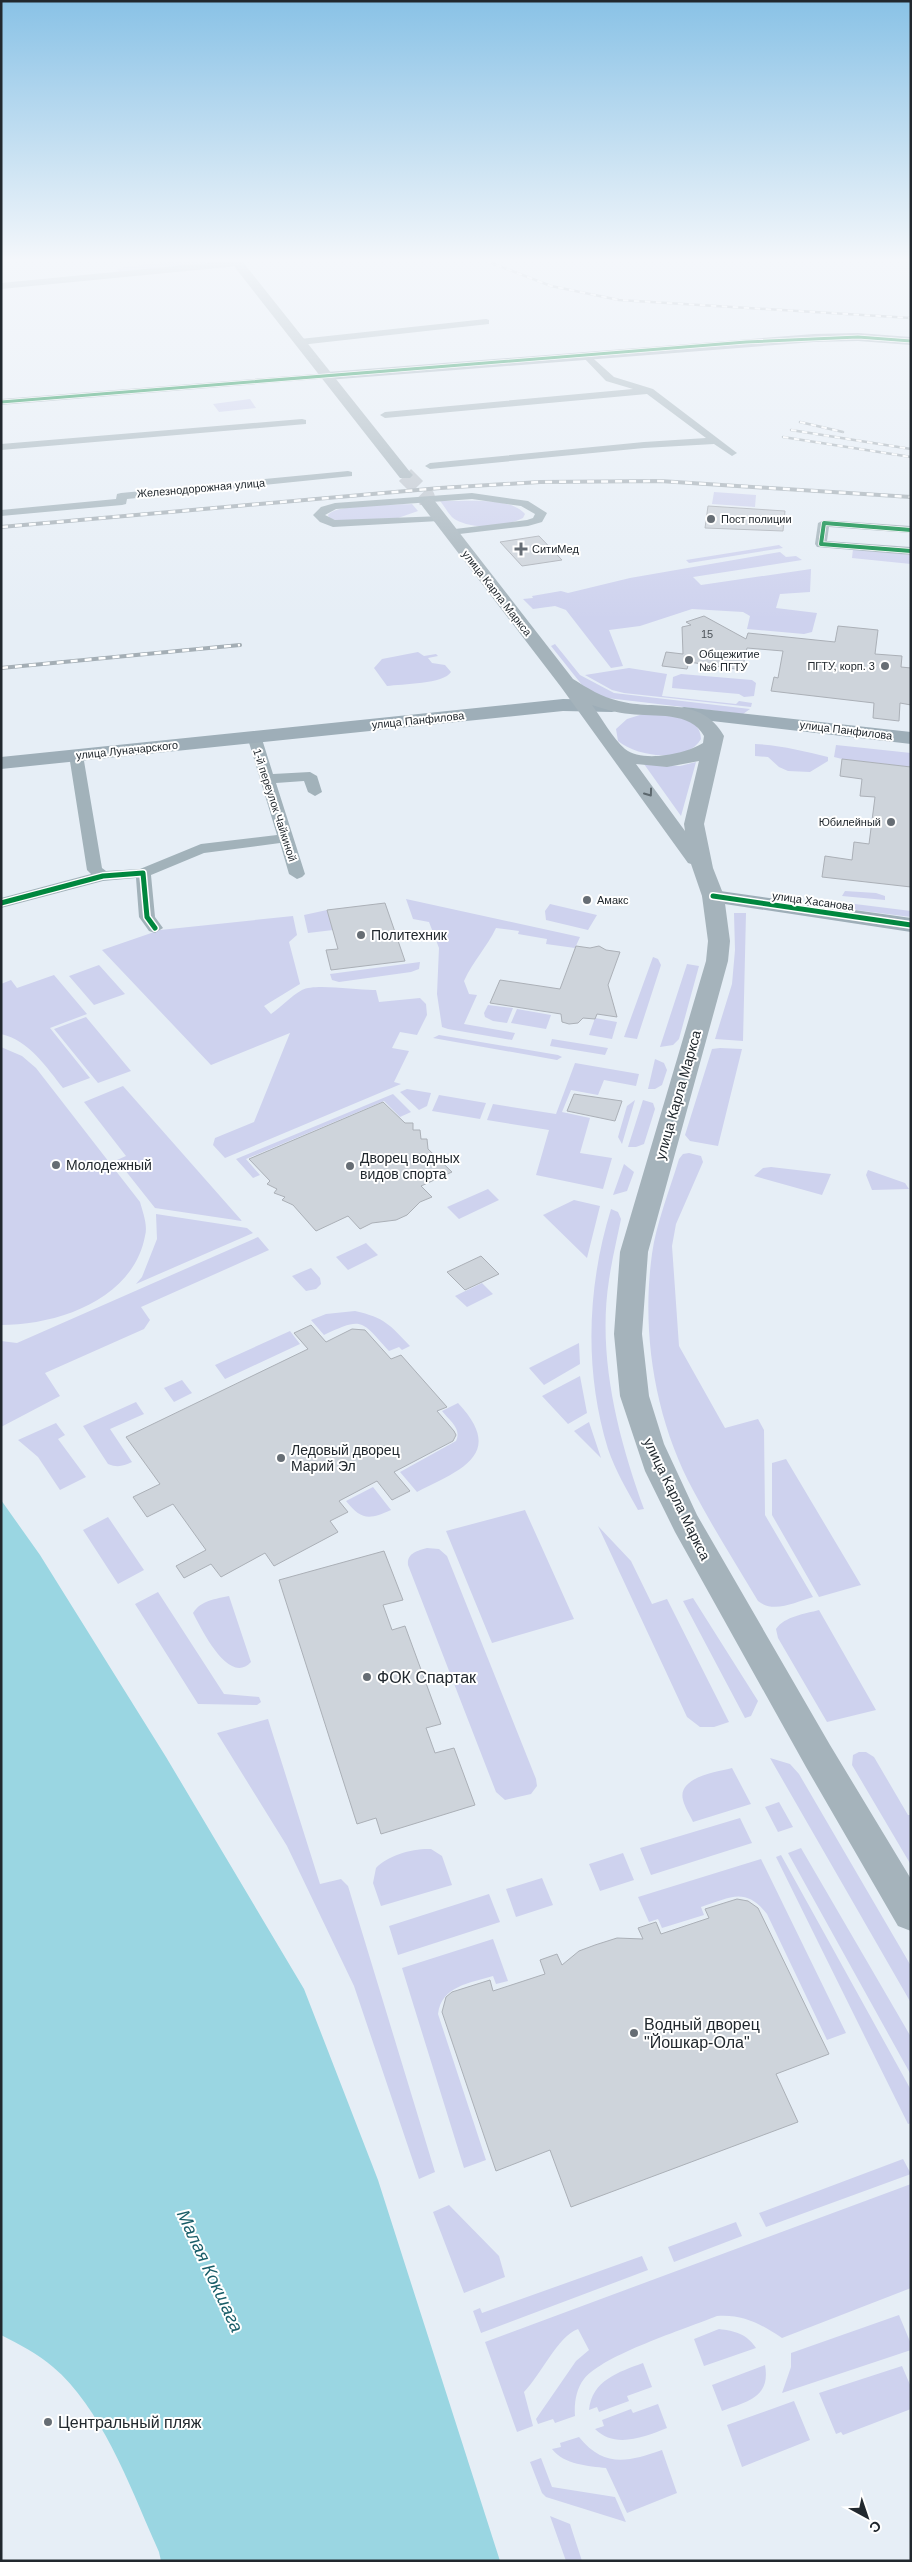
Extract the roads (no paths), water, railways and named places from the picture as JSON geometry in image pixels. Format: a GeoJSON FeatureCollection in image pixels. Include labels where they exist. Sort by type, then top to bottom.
{"type":"FeatureCollection","features":[{"type":"Feature","properties":{"kind":"main road"},"geometry":{"type":"LineString","coordinates":[[331,381],[405,475]]}},
{"type":"Feature","properties":{"kind":"main road","name":"улица Карла Маркса"},"geometry":{"type":"LineString","coordinates":[[428,503],[608,737],[702,868]]}},
{"type":"Feature","properties":{"kind":"main road","name":"улица Карла Маркса"},"geometry":{"type":"LineString","coordinates":[[567,683],[584,695],[622,708],[655,710]]}},
{"type":"Feature","properties":{"kind":"main road"},"geometry":{"type":"LineString","coordinates":[[608,737],[608,729],[620,718],[635,712],[655,710],[696,716],[708,724],[712,730],[712,743],[699,754],[672,761],[640,760],[620,754]]}},
{"type":"Feature","properties":{"kind":"main road","name":"улица Карла Маркса"},"geometry":{"type":"LineString","coordinates":[[712,743],[694,824],[702,868],[713,896],[718,941],[716,968],[634,1252],[628,1293],[632,1380],[639,1415],[652,1454],[688,1527],[805,1734],[911,1913]]}},
{"type":"Feature","properties":{"kind":"street"},"geometry":{"type":"LineString","coordinates":[[1,402],[270,381]]}},
{"type":"Feature","properties":{"kind":"street"},"geometry":{"type":"LineString","coordinates":[[615,381],[649,391],[732,452]]}},
{"type":"Feature","properties":{"kind":"street"},"geometry":{"type":"LineString","coordinates":[[385,415],[649,391]]}},
{"type":"Feature","properties":{"kind":"street"},"geometry":{"type":"LineString","coordinates":[[1,447],[302,422]]}},
{"type":"Feature","properties":{"kind":"street"},"geometry":{"type":"LineString","coordinates":[[430,466],[644,445],[717,441]]}},
{"type":"Feature","properties":{"kind":"street","name":"Железнодорожная улица"},"geometry":{"type":"LineString","coordinates":[[1,513],[122,502],[121,496],[348,474]]}},
{"type":"Feature","properties":{"kind":"street"},"geometry":{"type":"LineString","coordinates":[[439,518],[334,524],[324,520],[319,515],[325,509],[335,506],[472,496],[524,503],[541,513],[538,520],[528,523],[451,532]]}},
{"type":"Feature","properties":{"kind":"street"},"geometry":{"type":"LineString","coordinates":[[911,530],[824,523],[821,544],[911,551]]}},
{"type":"Feature","properties":{"kind":"street","name":"улица Панфилова"},"geometry":{"type":"LineString","coordinates":[[254,736],[583,704],[622,708]]}},
{"type":"Feature","properties":{"kind":"street","name":"улица Панфилова"},"geometry":{"type":"LineString","coordinates":[[684,713],[781,722],[911,738]]}},
{"type":"Feature","properties":{"kind":"street","name":"улица Панфилова"},"geometry":{"type":"LineString","coordinates":[[712,743],[743,728],[781,722]]}},
{"type":"Feature","properties":{"kind":"street","name":"улица Луначарского"},"geometry":{"type":"LineString","coordinates":[[1,763],[254,736]]}},
{"type":"Feature","properties":{"kind":"street","name":"1-й переулок Чайкиной"},"geometry":{"type":"LineString","coordinates":[[254,736],[297,874]]}},
{"type":"Feature","properties":{"kind":"street"},"geometry":{"type":"LineString","coordinates":[[76,755],[95,870],[103,876]]}},
{"type":"Feature","properties":{"kind":"street"},"geometry":{"type":"LineString","coordinates":[[267,779],[310,776],[315,792]]}},
{"type":"Feature","properties":{"kind":"street"},"geometry":{"type":"LineString","coordinates":[[1,903],[103,876],[143,873],[201,849],[285,838]]}},
{"type":"Feature","properties":{"kind":"street"},"geometry":{"type":"LineString","coordinates":[[143,873],[147,917],[155,928]]}},
{"type":"Feature","properties":{"kind":"street","name":"улица Хасанова"},"geometry":{"type":"LineString","coordinates":[[713,896],[911,925]]}},
{"type":"Feature","properties":{"kind":"water","name":"Малая Кокшага"},"geometry":{"type":"Polygon","coordinates":[[[1,1500],[40,1555],[166,1757],[304,1989],[378,2180],[500,2561],[161,2561],[159,2552],[127,2479],[102,2429],[87,2405],[71,2385],[47,2362],[1,2335],[1,1500]]]}},
{"type":"Feature","properties":{"kind":"tunnel"},"geometry":{"type":"LineString","coordinates":[[405,475],[426,496],[428,503]]}},
{"type":"Feature","properties":{"kind":"railway"},"geometry":{"type":"LineString","coordinates":[[800,422],[843,432]]}},
{"type":"Feature","properties":{"kind":"railway"},"geometry":{"type":"LineString","coordinates":[[791,430],[911,449]]}},
{"type":"Feature","properties":{"kind":"railway"},"geometry":{"type":"LineString","coordinates":[[783,437],[911,457]]}},
{"type":"Feature","properties":{"kind":"railway"},"geometry":{"type":"LineString","coordinates":[[1,527],[440,488],[540,482],[660,481],[911,497]]}},
{"type":"Feature","properties":{"kind":"railway"},"geometry":{"type":"LineString","coordinates":[[1,668],[240,645]]}},
{"type":"Feature","properties":{"kind":"place","name":"Пост полиции"},"geometry":{"type":"Point","coordinates":[711,519]}},
{"type":"Feature","properties":{"kind":"place","name":"СитиМед"},"geometry":{"type":"Point","coordinates":[521,549]}},
{"type":"Feature","properties":{"kind":"place","name":"Общежитие №6 ПГТУ"},"geometry":{"type":"Point","coordinates":[689,660]}},
{"type":"Feature","properties":{"kind":"place","name":"ПГТУ, корп. 3"},"geometry":{"type":"Point","coordinates":[885,666]}},
{"type":"Feature","properties":{"kind":"place","name":"Юбилейный"},"geometry":{"type":"Point","coordinates":[891,822]}},
{"type":"Feature","properties":{"kind":"place","name":"Амакс"},"geometry":{"type":"Point","coordinates":[587,900]}},
{"type":"Feature","properties":{"kind":"place","name":"Политехник"},"geometry":{"type":"Point","coordinates":[361,935]}},
{"type":"Feature","properties":{"kind":"place","name":"Молодежный"},"geometry":{"type":"Point","coordinates":[56,1165]}},
{"type":"Feature","properties":{"kind":"place","name":"Дворец водных видов спорта"},"geometry":{"type":"Point","coordinates":[350,1166]}},
{"type":"Feature","properties":{"kind":"place","name":"Ледовый дворец Марий Эл"},"geometry":{"type":"Point","coordinates":[281,1458]}},
{"type":"Feature","properties":{"kind":"place","name":"ФОК Спартак"},"geometry":{"type":"Point","coordinates":[367,1677]}},
{"type":"Feature","properties":{"kind":"place","name":"Водный дворец \"Йошкар-Ола\""},"geometry":{"type":"Point","coordinates":[634,2033]}},
{"type":"Feature","properties":{"kind":"place","name":"Центральный пляж"},"geometry":{"type":"Point","coordinates":[48,2422]}}]}
